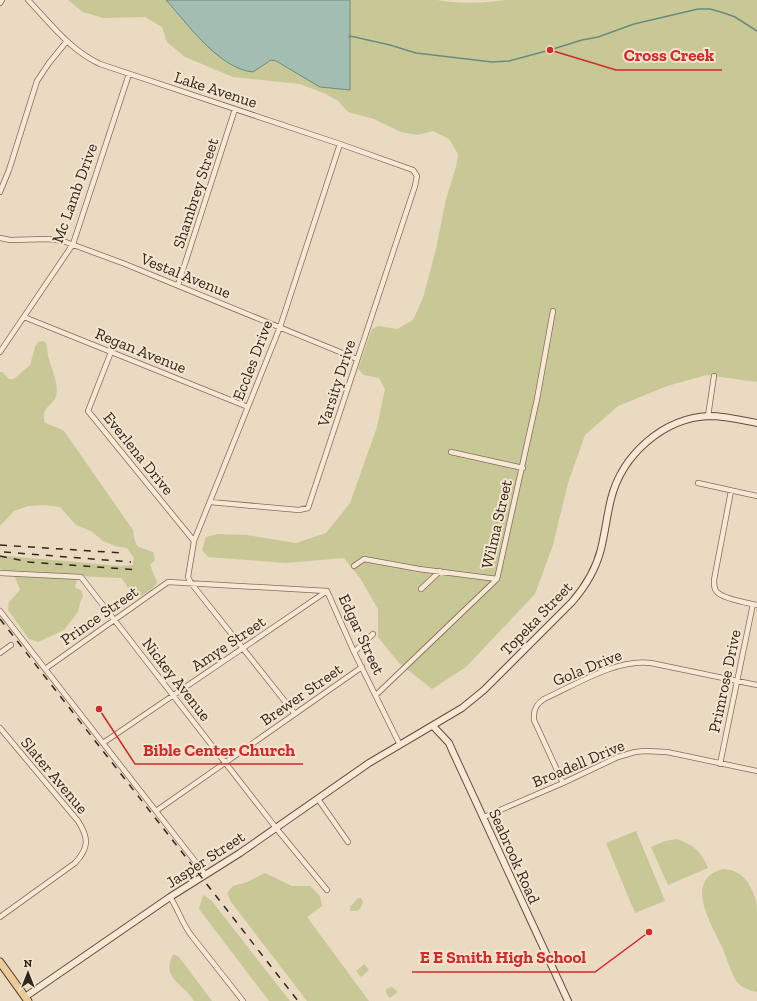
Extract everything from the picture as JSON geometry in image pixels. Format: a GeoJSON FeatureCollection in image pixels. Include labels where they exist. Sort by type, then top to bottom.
{"type":"FeatureCollection","features":[{"type":"Feature","properties":{"kind":"main road"},"geometry":{"type":"LineString","coordinates":[[0,962],[25,1000]]}},
{"type":"Feature","properties":{"kind":"street","name":"Lake Avenue"},"geometry":{"type":"LineString","coordinates":[[28,0],[67,41],[81,53],[100,64],[340,144],[415,172]]}},
{"type":"Feature","properties":{"kind":"street"},"geometry":{"type":"LineString","coordinates":[[0,192],[9,170],[37,81],[49,62],[67,41]]}},
{"type":"Feature","properties":{"kind":"street","name":"Mc Lamb Drive"},"geometry":{"type":"LineString","coordinates":[[0,352],[73,244],[129,74]]}},
{"type":"Feature","properties":{"kind":"street","name":"Shambrey Street"},"geometry":{"type":"LineString","coordinates":[[178,285],[235,109]]}},
{"type":"Feature","properties":{"kind":"street","name":"Eccles Drive"},"geometry":{"type":"LineString","coordinates":[[191,584],[188,577],[194,541],[280,327],[340,144]]}},
{"type":"Feature","properties":{"kind":"street","name":"Varsity Drive"},"geometry":{"type":"LineString","coordinates":[[210,502],[299,510],[308,508],[415,186],[415,172]]}},
{"type":"Feature","properties":{"kind":"street","name":"Vestal Avenue"},"geometry":{"type":"LineString","coordinates":[[0,238],[17,240],[49,239],[73,244],[357,358]]}},
{"type":"Feature","properties":{"kind":"street","name":"Wilma Street"},"geometry":{"type":"LineString","coordinates":[[376,694],[497,579],[523,468],[553,311]]}},
{"type":"Feature","properties":{"kind":"street","name":"Regan Avenue"},"geometry":{"type":"LineString","coordinates":[[24,317],[248,407]]}},
{"type":"Feature","properties":{"kind":"street","name":"Everlena Drive"},"geometry":{"type":"LineString","coordinates":[[111,352],[88,411],[194,541]]}},
{"type":"Feature","properties":{"kind":"street"},"geometry":{"type":"LineString","coordinates":[[708,416],[714,376]]}},
{"type":"Feature","properties":{"kind":"street","name":"Topeka Street"},"geometry":{"type":"LineString","coordinates":[[400,745],[450,716],[473,700],[577,597],[589,579],[598,559],[611,498],[619,478],[637,451],[653,437],[671,426],[691,418],[708,416],[726,417],[757,423]]}},
{"type":"Feature","properties":{"kind":"street"},"geometry":{"type":"LineString","coordinates":[[451,452],[523,468]]}},
{"type":"Feature","properties":{"kind":"street"},"geometry":{"type":"LineString","coordinates":[[698,483],[757,496]]}},
{"type":"Feature","properties":{"kind":"street"},"geometry":{"type":"LineString","coordinates":[[731,491],[714,580],[714,587],[721,596],[755,605]]}},
{"type":"Feature","properties":{"kind":"street"},"geometry":{"type":"LineString","coordinates":[[354,566],[364,559],[497,579]]}},
{"type":"Feature","properties":{"kind":"street"},"geometry":{"type":"LineString","coordinates":[[422,589],[440,571]]}},
{"type":"Feature","properties":{"kind":"street","name":"Nickey Avenue"},"geometry":{"type":"LineString","coordinates":[[0,573],[81,577],[276,828],[327,890]]}},
{"type":"Feature","properties":{"kind":"street","name":"Edgar Street"},"geometry":{"type":"LineString","coordinates":[[168,582],[327,591],[354,652],[400,745]]}},
{"type":"Feature","properties":{"kind":"street","name":"Prince Street"},"geometry":{"type":"LineString","coordinates":[[45,669],[115,621],[168,582]]}},
{"type":"Feature","properties":{"kind":"street"},"geometry":{"type":"LineString","coordinates":[[191,584],[294,714]]}},
{"type":"Feature","properties":{"kind":"street","name":"Amye Street"},"geometry":{"type":"LineString","coordinates":[[103,743],[327,591]]}},
{"type":"Feature","properties":{"kind":"street","name":"Primrose Drive"},"geometry":{"type":"LineString","coordinates":[[720,764],[737,681],[755,605]]}},
{"type":"Feature","properties":{"kind":"street"},"geometry":{"type":"LineString","coordinates":[[0,611],[205,874]]}},
{"type":"Feature","properties":{"kind":"street"},"geometry":{"type":"LineString","coordinates":[[354,652],[373,634]]}},
{"type":"Feature","properties":{"kind":"street"},"geometry":{"type":"LineString","coordinates":[[0,654],[11,645]]}},
{"type":"Feature","properties":{"kind":"street","name":"Gola Drive"},"geometry":{"type":"LineString","coordinates":[[563,783],[534,720],[534,709],[541,701],[609,669],[633,662],[651,663],[757,685]]}},
{"type":"Feature","properties":{"kind":"street","name":"Brewer Street"},"geometry":{"type":"LineString","coordinates":[[156,811],[362,667]]}},
{"type":"Feature","properties":{"kind":"street","name":"Seabrook Road"},"geometry":{"type":"LineString","coordinates":[[433,726],[449,744],[568,1001]]}},
{"type":"Feature","properties":{"kind":"street","name":"Slater Avenue"},"geometry":{"type":"LineString","coordinates":[[0,728],[78,821],[87,840],[83,852],[74,863],[0,917]]}},
{"type":"Feature","properties":{"kind":"street","name":"Jasper Street"},"geometry":{"type":"LineString","coordinates":[[25,1000],[170,897],[240,853],[369,763],[400,745]]}},
{"type":"Feature","properties":{"kind":"street","name":"Broadell Drive"},"geometry":{"type":"LineString","coordinates":[[484,817],[618,758],[628,754],[645,751],[667,752],[757,771]]}},
{"type":"Feature","properties":{"kind":"street"},"geometry":{"type":"LineString","coordinates":[[318,798],[348,842]]}},
{"type":"Feature","properties":{"kind":"street"},"geometry":{"type":"LineString","coordinates":[[170,897],[191,935],[243,1001]]}},
{"type":"Feature","properties":{"kind":"green space"},"geometry":{"type":"Polygon","coordinates":[[[68,0],[437,0],[472,3],[506,0],[757,0],[757,382],[707,375],[667,386],[618,406],[585,435],[568,483],[553,545],[535,594],[466,667],[432,689],[399,663],[378,637],[378,609],[360,578],[344,558],[286,563],[208,557],[202,550],[206,537],[218,534],[247,535],[296,543],[326,533],[350,503],[377,427],[385,389],[379,378],[364,375],[358,369],[372,329],[378,326],[397,329],[413,320],[423,298],[458,154],[449,139],[433,131],[417,135],[401,132],[374,119],[348,112],[338,101],[326,94],[300,84],[233,77],[185,57],[167,42],[162,27],[145,17],[103,18],[83,12],[68,0]]]}},
{"type":"Feature","properties":{"kind":"green space"},"geometry":{"type":"Polygon","coordinates":[[[44,341],[47,346],[48,357],[57,386],[55,399],[44,413],[45,423],[64,431],[133,530],[136,544],[153,552],[155,560],[150,565],[157,582],[146,593],[132,597],[126,584],[121,578],[52,575],[73,577],[77,581],[75,586],[76,588],[81,590],[83,596],[78,612],[64,630],[38,642],[29,639],[8,610],[9,602],[20,590],[14,574],[0,569],[0,557],[7,556],[121,566],[133,565],[134,558],[127,548],[115,546],[103,541],[91,531],[76,525],[60,507],[45,505],[28,506],[14,511],[0,526],[0,372],[2,372],[9,379],[14,379],[30,365],[38,342],[44,341]]]}},
{"type":"Feature","properties":{"kind":"green space"},"geometry":{"type":"Polygon","coordinates":[[[636,831],[665,901],[635,913],[606,843],[636,831]]]}},
{"type":"Feature","properties":{"kind":"green space"},"geometry":{"type":"Polygon","coordinates":[[[677,839],[696,849],[708,868],[668,885],[651,847],[665,841],[677,839]]]}},
{"type":"Feature","properties":{"kind":"green space"},"geometry":{"type":"Polygon","coordinates":[[[723,869],[736,872],[745,878],[756,900],[757,992],[744,988],[736,980],[707,916],[702,893],[704,883],[711,875],[723,869]]]}},
{"type":"Feature","properties":{"kind":"green space"},"geometry":{"type":"Polygon","coordinates":[[[265,873],[292,886],[310,886],[320,896],[322,906],[307,917],[369,1001],[307,1001],[231,902],[227,893],[233,886],[247,882],[265,873]]]}},
{"type":"Feature","properties":{"kind":"green space"},"geometry":{"type":"Polygon","coordinates":[[[203,895],[211,900],[290,1001],[269,1001],[199,909],[203,895]]]}},
{"type":"Feature","properties":{"kind":"green space"},"geometry":{"type":"Polygon","coordinates":[[[358,898],[361,898],[363,902],[360,909],[357,911],[350,911],[350,907],[358,898]]]}},
{"type":"Feature","properties":{"kind":"green space"},"geometry":{"type":"Polygon","coordinates":[[[173,954],[179,957],[212,1001],[194,1001],[176,981],[170,969],[173,954]]]}},
{"type":"Feature","properties":{"kind":"green space"},"geometry":{"type":"Polygon","coordinates":[[[364,964],[369,970],[361,977],[356,971],[364,964]]]}},
{"type":"Feature","properties":{"kind":"green space"},"geometry":{"type":"Polygon","coordinates":[[[392,987],[398,992],[390,998],[386,993],[386,989],[392,987]]]}},
{"type":"Feature","properties":{"kind":"shaded area"},"geometry":{"type":"Polygon","coordinates":[[[166,0],[350,0],[350,90],[320,87],[276,61],[271,60],[253,72],[240,69],[228,63],[205,44],[166,0]]]}},
{"type":"Feature","properties":{"kind":"waterway"},"geometry":{"type":"LineString","coordinates":[[349,37],[390,45],[416,53],[492,62],[509,61],[582,40],[598,37],[634,24],[698,9],[710,9],[735,17],[757,31]]}},
{"type":"Feature","properties":{"kind":"railway"},"geometry":{"type":"LineString","coordinates":[[0,545],[122,553]]}},
{"type":"Feature","properties":{"kind":"railway"},"geometry":{"type":"LineString","coordinates":[[4,552],[131,562]]}},
{"type":"Feature","properties":{"kind":"railway"},"geometry":{"type":"LineString","coordinates":[[0,556],[29,562],[138,570]]}},
{"type":"Feature","properties":{"kind":"railway"},"geometry":{"type":"LineString","coordinates":[[0,619],[298,1001]]}},
{"type":"Feature","properties":{"kind":"place","name":"Cross Creek"},"geometry":{"type":"Point","coordinates":[550,50]}},
{"type":"Feature","properties":{"kind":"place","name":"Bible Center Church"},"geometry":{"type":"Point","coordinates":[99,709]}},
{"type":"Feature","properties":{"kind":"place","name":"E E Smith High School"},"geometry":{"type":"Point","coordinates":[649,932]}}]}
